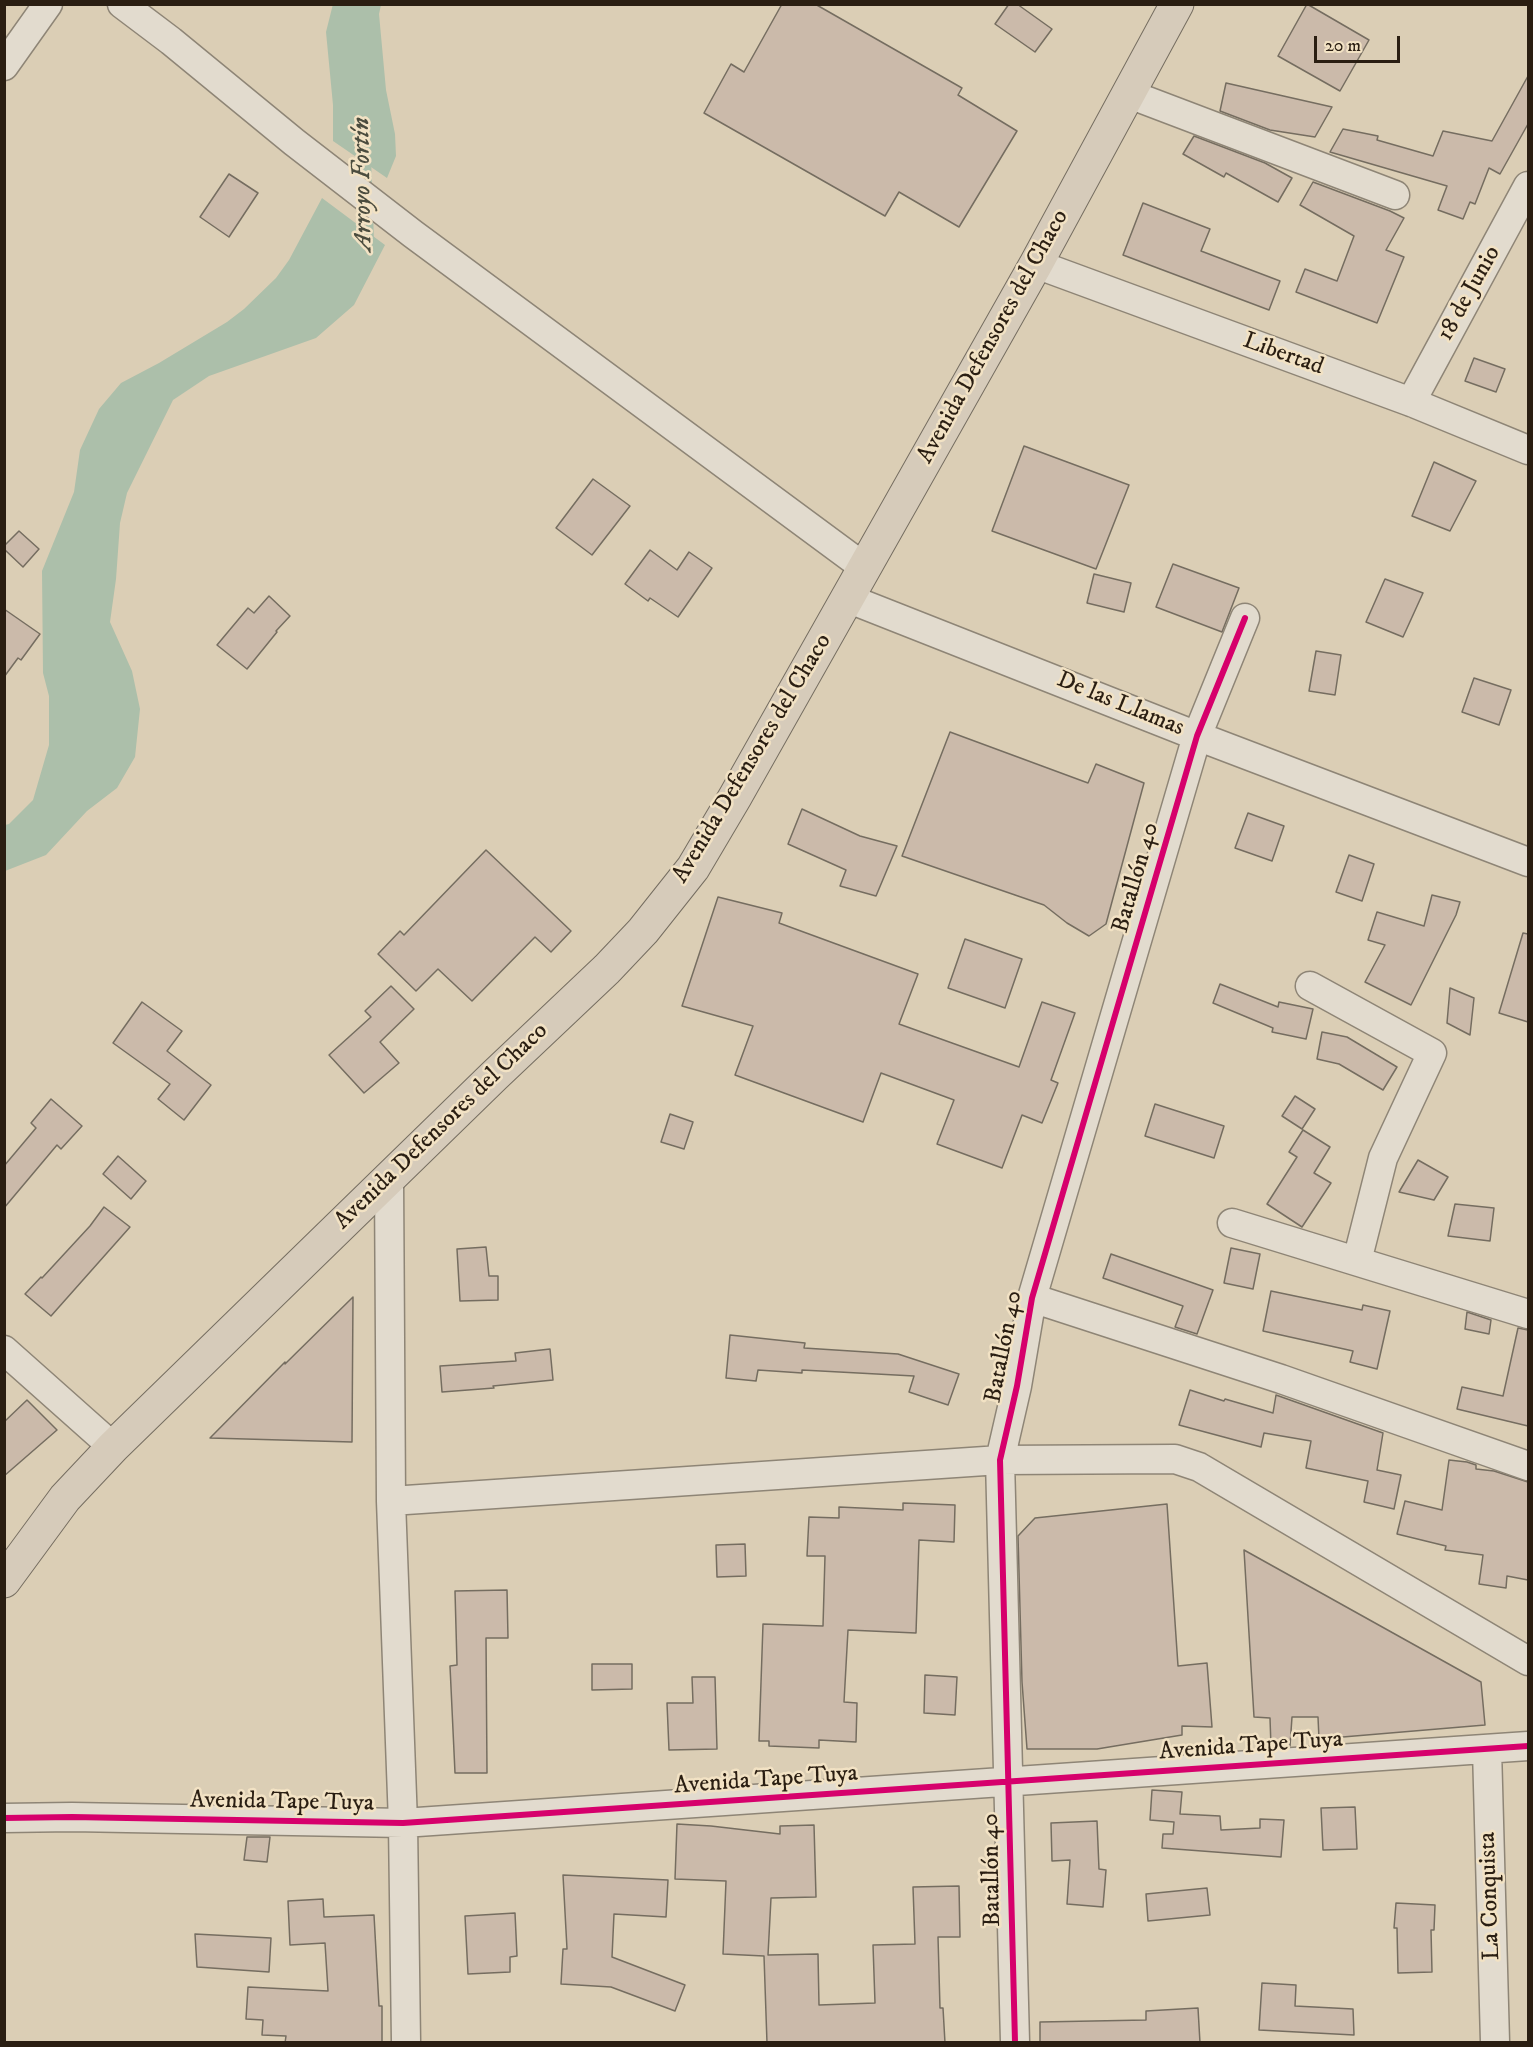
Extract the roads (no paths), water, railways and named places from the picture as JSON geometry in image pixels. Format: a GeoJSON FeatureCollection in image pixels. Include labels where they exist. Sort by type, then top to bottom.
{"type":"FeatureCollection","features":[{"type":"Feature","properties":{"kind":"main road","name":"Avenida Defensores del Chaco"},"geometry":{"type":"LineString","coordinates":[[4,1581],[65,1498],[112,1447],[608,969],[643,931],[693,867],[735,797],[1036,264],[1177,4]]}},
{"type":"Feature","properties":{"kind":"street"},"geometry":{"type":"LineString","coordinates":[[4,66],[48,4]]}},
{"type":"Feature","properties":{"kind":"street"},"geometry":{"type":"LineString","coordinates":[[122,4],[413,234],[865,568]]}},
{"type":"Feature","properties":{"kind":"street"},"geometry":{"type":"LineString","coordinates":[[1129,94],[1395,195]]}},
{"type":"Feature","properties":{"kind":"street","name":"18 de Junio"},"geometry":{"type":"LineString","coordinates":[[1411,402],[1528,186]]}},
{"type":"Feature","properties":{"kind":"street","name":"Libertad"},"geometry":{"type":"LineString","coordinates":[[1036,264],[1411,402],[1528,450]]}},
{"type":"Feature","properties":{"kind":"street","name":"De las Llamas"},"geometry":{"type":"LineString","coordinates":[[847,598],[1197,736],[1528,862]]}},
{"type":"Feature","properties":{"kind":"street","name":"Batallón 40"},"geometry":{"type":"LineString","coordinates":[[1015,2043],[1000,1460],[1017,1386],[1032,1298],[1197,736],[1245,618]]}},
{"type":"Feature","properties":{"kind":"street"},"geometry":{"type":"LineString","coordinates":[[1310,986],[1432,1053],[1383,1158],[1357,1261]]}},
{"type":"Feature","properties":{"kind":"street"},"geometry":{"type":"LineString","coordinates":[[389,1179],[391,1501],[403,1823],[406,2043]]}},
{"type":"Feature","properties":{"kind":"street"},"geometry":{"type":"LineString","coordinates":[[1232,1222],[1528,1314]]}},
{"type":"Feature","properties":{"kind":"street"},"geometry":{"type":"LineString","coordinates":[[1032,1298],[1281,1379],[1528,1466]]}},
{"type":"Feature","properties":{"kind":"street"},"geometry":{"type":"LineString","coordinates":[[4,1350],[112,1447]]}},
{"type":"Feature","properties":{"kind":"street"},"geometry":{"type":"LineString","coordinates":[[391,1501],[1000,1460],[1175,1459],[1199,1467],[1528,1661]]}},
{"type":"Feature","properties":{"kind":"street","name":"Avenida Tape Tuya"},"geometry":{"type":"LineString","coordinates":[[4,1818],[84,1817],[403,1823],[1528,1746]]}},
{"type":"Feature","properties":{"kind":"street","name":"La Conquista"},"geometry":{"type":"LineString","coordinates":[[1487,1749],[1495,2043]]}},
{"type":"Feature","properties":{"kind":"waterway","name":"Arroyo Fortín"},"geometry":{"type":"LineString","coordinates":[[367,155],[368,190]]}},
{"type":"Feature","properties":{"kind":"waterway","name":"Arroyo Fortín"},"geometry":{"type":"LineString","coordinates":[[369,209],[370,244]]}}]}
